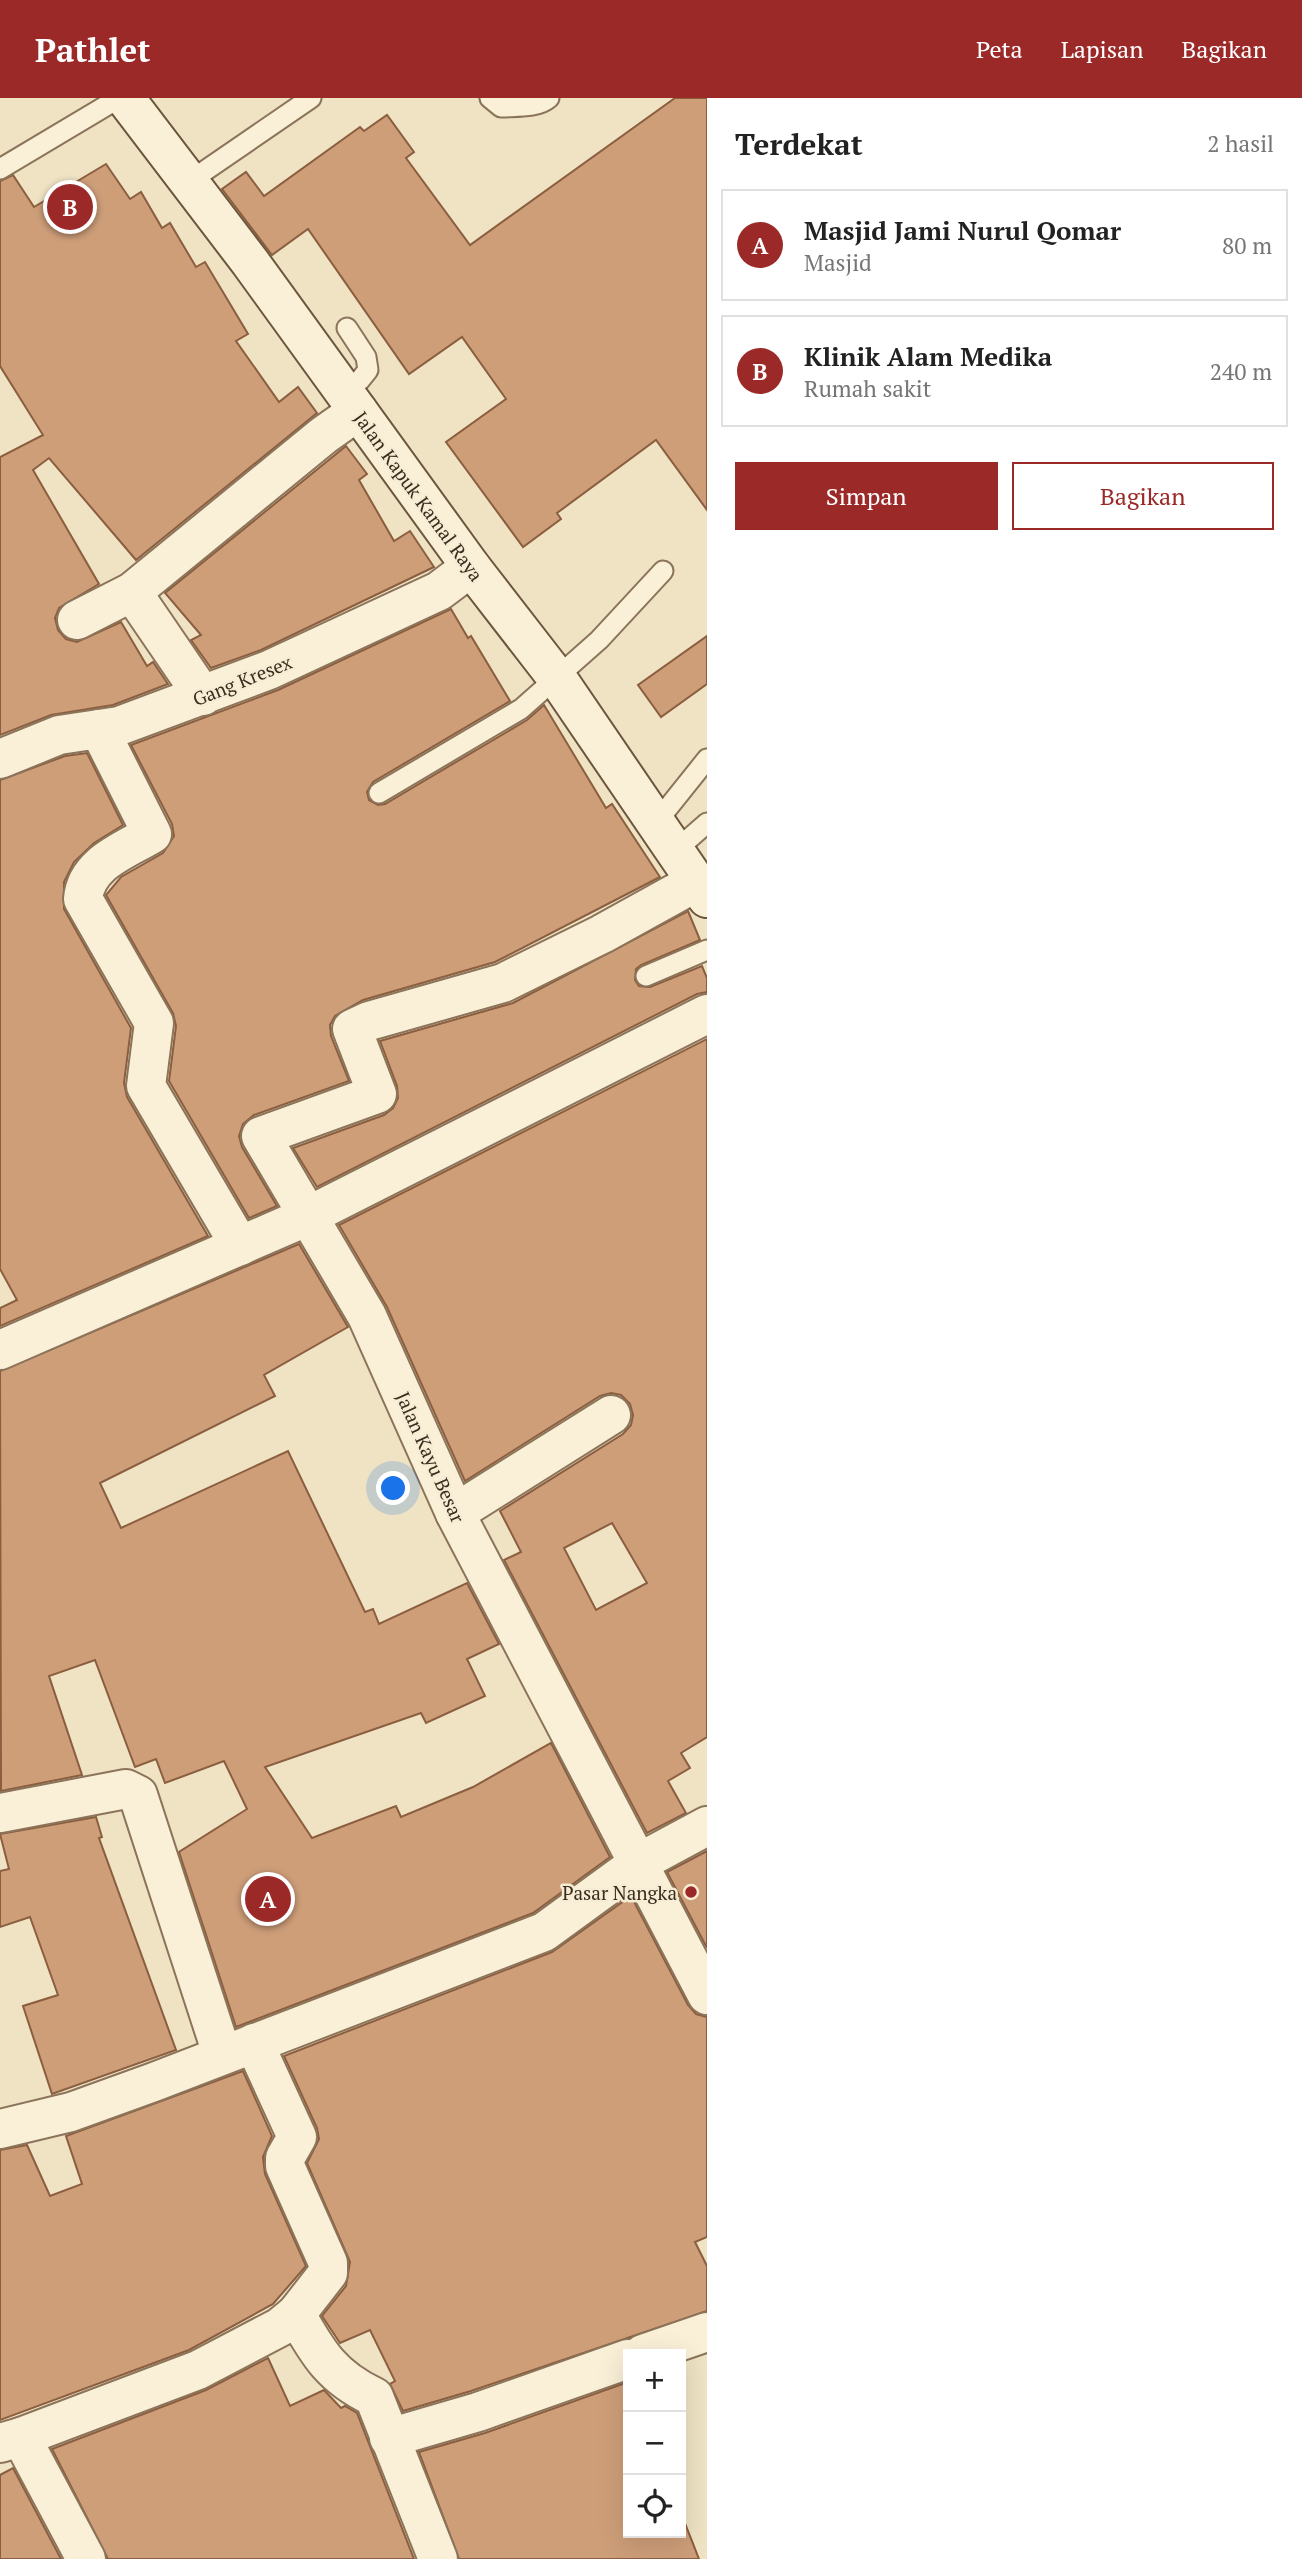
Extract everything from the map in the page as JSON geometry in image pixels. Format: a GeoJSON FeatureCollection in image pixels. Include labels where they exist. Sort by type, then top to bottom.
{"type":"FeatureCollection","features":[{"type":"Feature","properties":{"kind":"street","name":"Jalan Kapuk Kamal Raya"},"geometry":{"type":"LineString","coordinates":[[125,98],[190,181],[471,567],[557,678],[683,864]]}},
{"type":"Feature","properties":{"kind":"street"},"geometry":{"type":"LineString","coordinates":[[77,620],[132,592],[324,435],[350,401]]}},
{"type":"Feature","properties":{"kind":"street","name":"Gang Kresex"},"geometry":{"type":"LineString","coordinates":[[0,759],[59,735],[119,726],[269,670],[439,591],[471,567]]}},
{"type":"Feature","properties":{"kind":"street"},"geometry":{"type":"LineString","coordinates":[[132,592],[203,696]]}},
{"type":"Feature","properties":{"kind":"street"},"geometry":{"type":"LineString","coordinates":[[99,729],[152,834],[93,870],[84,883],[83,899],[154,1023],[146,1086],[240,1246]]}},
{"type":"Feature","properties":{"kind":"street","name":"Jalan Kayu Besar"},"geometry":{"type":"LineString","coordinates":[[683,864],[602,934],[503,983],[369,1021],[352,1029],[377,1094],[261,1136],[306,1217],[367,1315],[455,1513],[707,1994]]}},
{"type":"Feature","properties":{"kind":"street"},"geometry":{"type":"LineString","coordinates":[[0,1350],[306,1217],[707,1014]]}},
{"type":"Feature","properties":{"kind":"street"},"geometry":{"type":"LineString","coordinates":[[455,1513],[611,1415]]}},
{"type":"Feature","properties":{"kind":"street"},"geometry":{"type":"LineString","coordinates":[[0,1813],[126,1790],[138,1796],[238,2049],[297,2137],[285,2158],[285,2165],[328,2263],[327,2273],[296,2314],[280,2327],[198,2370],[10,2440],[86,2559]]}},
{"type":"Feature","properties":{"kind":"street"},"geometry":{"type":"LineString","coordinates":[[0,2129],[71,2112],[544,1932],[639,1862],[707,1826]]}},
{"type":"Feature","properties":{"kind":"street"},"geometry":{"type":"LineString","coordinates":[[296,2314],[318,2355],[345,2382],[373,2397],[438,2559]]}},
{"type":"Feature","properties":{"kind":"street"},"geometry":{"type":"LineString","coordinates":[[658,2349],[707,2332]]}},
{"type":"Feature","properties":{"kind":"street"},"geometry":{"type":"LineString","coordinates":[[389,2438],[478,2412],[623,2361]]}},
{"type":"Feature","properties":{"kind":"lane"},"geometry":{"type":"LineString","coordinates":[[0,169],[119,98]]}},
{"type":"Feature","properties":{"kind":"lane"},"geometry":{"type":"LineString","coordinates":[[190,181],[311,98]]}},
{"type":"Feature","properties":{"kind":"lane"},"geometry":{"type":"LineString","coordinates":[[490,98],[501,107],[535,104],[549,98]]}},
{"type":"Feature","properties":{"kind":"lane"},"geometry":{"type":"LineString","coordinates":[[347,328],[366,357],[368,370],[350,401]]}},
{"type":"Feature","properties":{"kind":"lane"},"geometry":{"type":"LineString","coordinates":[[379,793],[521,709],[599,640],[663,572]]}},
{"type":"Feature","properties":{"kind":"lane"},"geometry":{"type":"LineString","coordinates":[[683,864],[707,759]]}},
{"type":"Feature","properties":{"kind":"lane"},"geometry":{"type":"LineString","coordinates":[[683,864],[707,823]]}},
{"type":"Feature","properties":{"kind":"lane"},"geometry":{"type":"LineString","coordinates":[[646,976],[707,950]]}},
{"type":"Feature","properties":{"kind":"building"},"geometry":{"type":"Polygon","coordinates":[[[675,98],[707,98],[707,510],[656,440],[557,513],[561,519],[523,547],[446,442],[506,399],[462,337],[409,374],[308,229],[272,255],[222,189],[246,172],[264,196],[360,127],[364,131],[387,115],[414,152],[406,158],[470,245],[675,98]]]}},
{"type":"Feature","properties":{"kind":"building"},"geometry":{"type":"Polygon","coordinates":[[[106,164],[130,199],[141,192],[162,228],[170,223],[196,267],[205,262],[248,334],[236,341],[279,402],[298,387],[317,413],[136,560],[49,458],[33,470],[99,584],[59,608],[55,618],[58,630],[66,639],[77,642],[121,622],[147,666],[153,662],[168,684],[113,705],[51,715],[0,735],[0,457],[43,435],[0,366],[0,181],[13,175],[34,207],[106,164]]]}},
{"type":"Feature","properties":{"kind":"building"},"geometry":{"type":"Polygon","coordinates":[[[346,446],[367,474],[359,480],[394,541],[410,531],[434,567],[261,650],[211,668],[191,640],[201,635],[165,593],[346,446]]]}},
{"type":"Feature","properties":{"kind":"building"},"geometry":{"type":"Polygon","coordinates":[[[451,609],[468,638],[471,636],[510,701],[373,782],[367,792],[369,800],[378,805],[385,804],[527,720],[544,705],[606,808],[612,804],[660,877],[495,962],[363,1000],[335,1016],[330,1025],[331,1036],[349,1081],[254,1115],[243,1124],[239,1136],[242,1147],[277,1206],[249,1218],[169,1081],[176,1026],[173,1013],[106,895],[121,877],[163,853],[174,836],[172,824],[131,745],[278,690],[451,609]]]}},
{"type":"Feature","properties":{"kind":"building"},"geometry":{"type":"Polygon","coordinates":[[[707,636],[707,684],[661,717],[638,685],[707,636]]]}},
{"type":"Feature","properties":{"kind":"building"},"geometry":{"type":"Polygon","coordinates":[[[87,753],[123,825],[94,843],[74,862],[64,882],[64,909],[131,1028],[124,1083],[127,1097],[208,1236],[0,1326],[0,1308],[17,1300],[0,1269],[0,780],[65,756],[87,753]]]}},
{"type":"Feature","properties":{"kind":"building"},"geometry":{"type":"Polygon","coordinates":[[[688,911],[700,940],[641,965],[636,969],[635,980],[639,986],[650,987],[702,966],[707,978],[707,992],[697,994],[317,1187],[293,1148],[384,1115],[393,1108],[398,1098],[397,1086],[380,1041],[513,1003],[688,911]]]}},
{"type":"Feature","properties":{"kind":"building"},"geometry":{"type":"Polygon","coordinates":[[[707,1039],[707,1737],[681,1753],[690,1768],[668,1781],[686,1813],[647,1833],[504,1560],[521,1552],[500,1511],[623,1434],[631,1425],[633,1415],[630,1404],[621,1395],[611,1393],[600,1396],[465,1481],[387,1307],[339,1225],[707,1039]],[[612,1523],[564,1548],[596,1610],[647,1583],[612,1523]]]}},
{"type":"Feature","properties":{"kind":"building"},"geometry":{"type":"Polygon","coordinates":[[[299,1244],[348,1327],[264,1375],[275,1396],[100,1483],[121,1528],[288,1451],[365,1612],[373,1609],[379,1624],[467,1583],[499,1644],[467,1659],[485,1696],[426,1723],[421,1713],[265,1767],[312,1838],[396,1806],[401,1817],[473,1787],[551,1743],[610,1857],[533,1913],[236,2027],[179,1852],[247,1809],[224,1761],[165,1783],[156,1759],[135,1767],[95,1660],[49,1676],[82,1775],[1,1791],[0,1371],[299,1244]]]}},
{"type":"Feature","properties":{"kind":"building"},"geometry":{"type":"Polygon","coordinates":[[[96,1817],[102,1837],[99,1838],[176,2050],[52,2094],[23,2006],[58,1995],[30,1917],[0,1927],[0,1871],[9,1869],[0,1834],[96,1817]]]}},
{"type":"Feature","properties":{"kind":"building","name":"Pasar Nangka"},"geometry":{"type":"Polygon","coordinates":[[[707,1851],[707,1948],[667,1872],[707,1851]]]}},
{"type":"Feature","properties":{"kind":"building"},"geometry":{"type":"Polygon","coordinates":[[[631,1896],[688,2005],[696,2014],[707,2017],[707,2237],[695,2242],[707,2266],[707,2311],[471,2391],[403,2411],[390,2384],[395,2381],[370,2330],[340,2343],[322,2316],[346,2286],[350,2262],[307,2163],[319,2139],[317,2128],[284,2056],[552,1952],[631,1896]]]}},
{"type":"Feature","properties":{"kind":"building"},"geometry":{"type":"Polygon","coordinates":[[[243,2071],[272,2136],[263,2157],[265,2174],[306,2266],[273,2304],[189,2350],[0,2420],[0,2150],[27,2145],[50,2196],[82,2184],[66,2136],[243,2071]]]}},
{"type":"Feature","properties":{"kind":"building"},"geometry":{"type":"Polygon","coordinates":[[[268,2358],[290,2406],[324,2390],[341,2408],[345,2406],[357,2413],[414,2559],[108,2559],[52,2449],[206,2390],[268,2358]]]}},
{"type":"Feature","properties":{"kind":"building"},"geometry":{"type":"Polygon","coordinates":[[[623,2384],[623,2538],[686,2538],[686,2526],[699,2559],[459,2559],[419,2452],[485,2433],[623,2384]]]}},
{"type":"Feature","properties":{"kind":"building"},"geometry":{"type":"Polygon","coordinates":[[[13,2468],[61,2559],[0,2559],[0,2475],[13,2468]]]}},
{"type":"Feature","properties":{"kind":"place","name":"Klinik Alam Medika"},"geometry":{"type":"Point","coordinates":[70,207]}},
{"type":"Feature","properties":{"kind":"place","name":"Pasar Nangka"},"geometry":{"type":"Point","coordinates":[691,1892]}},
{"type":"Feature","properties":{"kind":"place","name":"Masjid Jami Nurul Qomar"},"geometry":{"type":"Point","coordinates":[268,1899]}}]}
